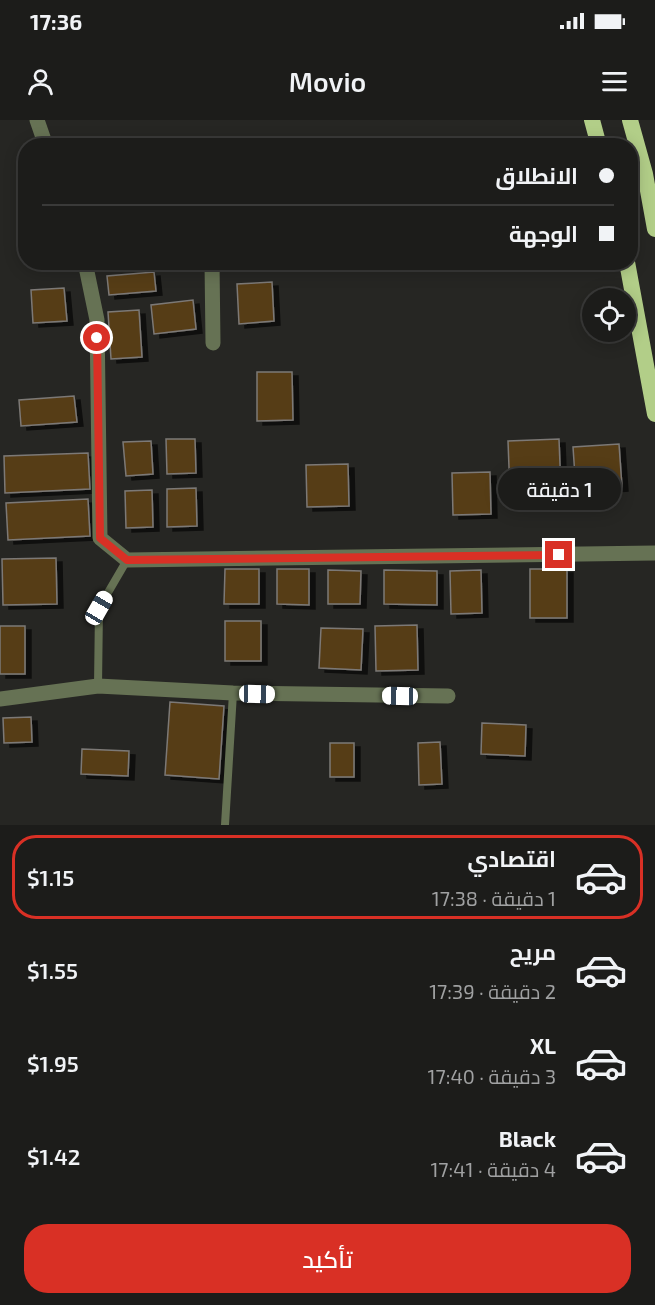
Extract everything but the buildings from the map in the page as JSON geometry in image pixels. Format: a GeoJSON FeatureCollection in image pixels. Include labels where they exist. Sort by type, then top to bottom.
{"type":"FeatureCollection","features":[{"type":"Feature","properties":{"kind":"highway"},"geometry":{"type":"LineString","coordinates":[[592,120],[597,138]]}},
{"type":"Feature","properties":{"kind":"highway"},"geometry":{"type":"LineString","coordinates":[[630,120],[637,138]]}},
{"type":"Feature","properties":{"kind":"highway"},"geometry":{"type":"LineString","coordinates":[[638,141],[650,173],[655,229]]}},
{"type":"Feature","properties":{"kind":"highway"},"geometry":{"type":"LineString","coordinates":[[628,270],[655,414]]}},
{"type":"Feature","properties":{"kind":"street"},"geometry":{"type":"LineString","coordinates":[[37,120],[43,138]]}},
{"type":"Feature","properties":{"kind":"street"},"geometry":{"type":"LineString","coordinates":[[87,270],[97,320],[100,538],[127,560],[655,554]]}},
{"type":"Feature","properties":{"kind":"street"},"geometry":{"type":"LineString","coordinates":[[212,270],[213,343]]}},
{"type":"Feature","properties":{"kind":"street"},"geometry":{"type":"LineString","coordinates":[[0,699],[98,686],[233,693],[448,696]]}},
{"type":"Feature","properties":{"kind":"lane"},"geometry":{"type":"LineString","coordinates":[[98,686],[99,608],[127,560]]}},
{"type":"Feature","properties":{"kind":"lane"},"geometry":{"type":"LineString","coordinates":[[225,825],[233,693]]}},
{"type":"Feature","properties":{"kind":"route"},"geometry":{"type":"LineString","coordinates":[[97,338],[100,538],[127,560],[559,555]]}}]}
